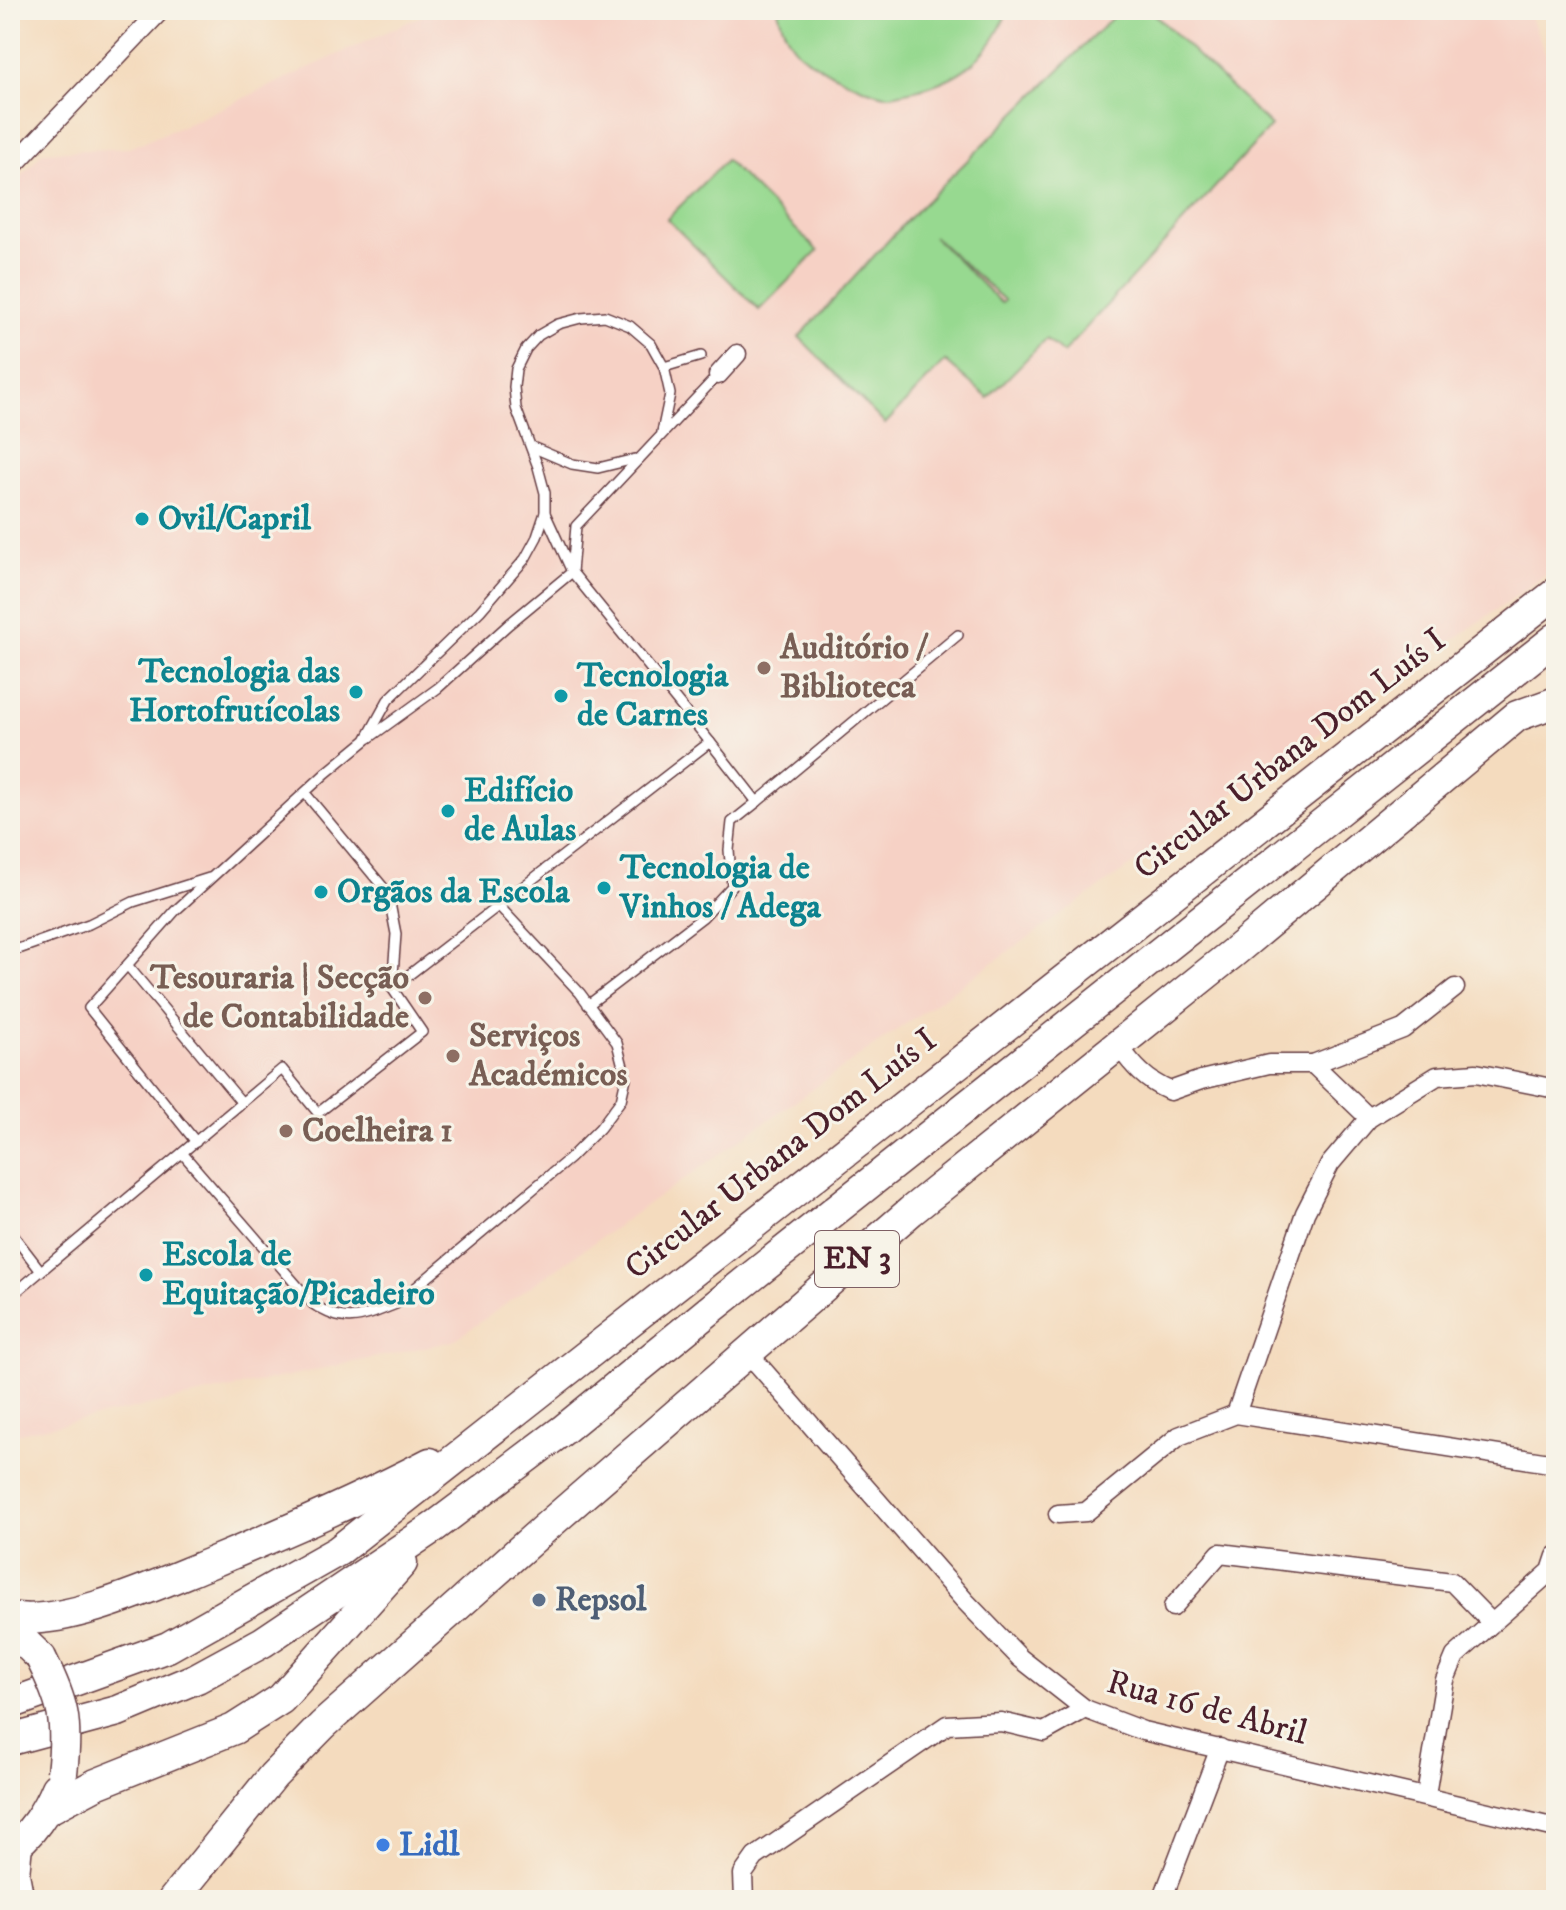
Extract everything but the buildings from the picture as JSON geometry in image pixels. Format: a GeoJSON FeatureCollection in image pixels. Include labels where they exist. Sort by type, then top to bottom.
{"type":"FeatureCollection","features":[{"type":"Feature","properties":{"kind":"main road","name":"Circular Urbana Dom Luís I"},"geometry":{"type":"LineString","coordinates":[[10,1704],[168,1647],[338,1551],[1556,593]]}},
{"type":"Feature","properties":{"kind":"main road"},"geometry":{"type":"LineString","coordinates":[[10,1740],[118,1711],[197,1678],[263,1642],[434,1527],[563,1430],[1556,638]]}},
{"type":"Feature","properties":{"kind":"main road","name":"EN 3"},"geometry":{"type":"LineString","coordinates":[[173,1900],[273,1776],[323,1725],[545,1528],[911,1211],[1517,716],[1556,702]]}},
{"type":"Feature","properties":{"kind":"main road"},"geometry":{"type":"LineString","coordinates":[[10,1617],[26,1620],[49,1618],[133,1594],[362,1498],[485,1433]]}},
{"type":"Feature","properties":{"kind":"main road"},"geometry":{"type":"LineString","coordinates":[[19,1900],[13,1847],[47,1810],[96,1784],[234,1729],[281,1699],[434,1527]]}},
{"type":"Feature","properties":{"kind":"main road"},"geometry":{"type":"LineString","coordinates":[[10,1628],[41,1658],[59,1694],[66,1733],[62,1773],[47,1810]]}},
{"type":"Feature","properties":{"kind":"street"},"geometry":{"type":"LineString","coordinates":[[10,169],[161,10]]}},
{"type":"Feature","properties":{"kind":"street"},"geometry":{"type":"LineString","coordinates":[[718,375],[737,354]]}},
{"type":"Feature","properties":{"kind":"street"},"geometry":{"type":"LineString","coordinates":[[1118,1045],[1134,1068],[1153,1084],[1170,1091],[1201,1080],[1269,1064],[1313,1064],[1403,1029],[1455,988]]}},
{"type":"Feature","properties":{"kind":"street"},"geometry":{"type":"LineString","coordinates":[[1313,1064],[1369,1118]]}},
{"type":"Feature","properties":{"kind":"street"},"geometry":{"type":"LineString","coordinates":[[1236,1414],[1305,1213],[1330,1164],[1369,1118],[1437,1076],[1476,1073],[1556,1089]]}},
{"type":"Feature","properties":{"kind":"street","name":"Rua 16 de Abril"},"geometry":{"type":"LineString","coordinates":[[748,1353],[965,1601],[1020,1658],[1085,1709],[1143,1731],[1426,1795],[1556,1828]]}},
{"type":"Feature","properties":{"kind":"street"},"geometry":{"type":"LineString","coordinates":[[1058,1514],[1086,1512],[1179,1436],[1236,1414],[1556,1464]]}},
{"type":"Feature","properties":{"kind":"street"},"geometry":{"type":"LineString","coordinates":[[1173,1607],[1220,1553],[1452,1582],[1492,1623]]}},
{"type":"Feature","properties":{"kind":"street"},"geometry":{"type":"LineString","coordinates":[[1426,1795],[1445,1680],[1455,1656],[1551,1571],[1556,1556]]}},
{"type":"Feature","properties":{"kind":"street"},"geometry":{"type":"LineString","coordinates":[[744,1900],[743,1874],[755,1857],[947,1725],[1001,1722],[1044,1732],[1085,1709]]}},
{"type":"Feature","properties":{"kind":"street"},"geometry":{"type":"LineString","coordinates":[[1162,1900],[1220,1748]]}},
{"type":"Feature","properties":{"kind":"lane"},"geometry":{"type":"LineString","coordinates":[[366,740],[388,700],[480,611],[525,559],[537,537],[545,513],[545,493],[532,447],[516,408],[514,387],[516,369],[526,349],[539,335],[558,324],[581,318],[605,316],[630,326],[651,344],[664,367],[670,394],[662,432]]}},
{"type":"Feature","properties":{"kind":"lane"},"geometry":{"type":"LineString","coordinates":[[664,367],[701,356]]}},
{"type":"Feature","properties":{"kind":"lane"},"geometry":{"type":"LineString","coordinates":[[196,1142],[89,1008],[175,911],[305,793],[366,740],[438,688],[572,572],[576,526],[718,375]]}},
{"type":"Feature","properties":{"kind":"lane"},"geometry":{"type":"LineString","coordinates":[[532,447],[572,464],[598,468],[637,458]]}},
{"type":"Feature","properties":{"kind":"lane"},"geometry":{"type":"LineString","coordinates":[[545,513],[572,572],[757,802]]}},
{"type":"Feature","properties":{"kind":"lane"},"geometry":{"type":"LineString","coordinates":[[588,1005],[703,917],[732,886],[729,850],[732,822],[958,635]]}},
{"type":"Feature","properties":{"kind":"lane"},"geometry":{"type":"LineString","coordinates":[[392,988],[710,742]]}},
{"type":"Feature","properties":{"kind":"lane"},"geometry":{"type":"LineString","coordinates":[[10,1297],[282,1069],[318,1113],[422,1032],[392,988],[396,934],[388,893],[305,793]]}},
{"type":"Feature","properties":{"kind":"lane"},"geometry":{"type":"LineString","coordinates":[[10,952],[89,924],[133,902],[213,877]]}},
{"type":"Feature","properties":{"kind":"lane"},"geometry":{"type":"LineString","coordinates":[[183,1154],[313,1304],[333,1318],[366,1316],[396,1304],[590,1138],[621,1100],[626,1078],[617,1043],[588,1005],[499,906]]}},
{"type":"Feature","properties":{"kind":"lane"},"geometry":{"type":"LineString","coordinates":[[128,966],[242,1103]]}},
{"type":"Feature","properties":{"kind":"lane"},"geometry":{"type":"LineString","coordinates":[[10,1231],[40,1270]]}},
{"type":"Feature","properties":{"kind":"shaded area"},"geometry":{"type":"Polygon","coordinates":[[[434,10],[1528,10],[1556,79],[1556,568],[453,1341],[10,1435],[10,189],[43,152],[129,148],[434,10]]]}},
{"type":"Feature","properties":{"kind":"green space"},"geometry":{"type":"Polygon","coordinates":[[[778,10],[1008,10],[992,41],[971,64],[944,81],[889,95],[853,84],[804,57],[786,34],[778,10]]]}},
{"type":"Feature","properties":{"kind":"green space"},"geometry":{"type":"Polygon","coordinates":[[[1120,10],[1150,10],[1271,126],[1063,353],[1046,339],[988,398],[945,361],[885,424],[799,337],[911,216],[1120,10]],[[933,236],[1001,303],[1004,300],[933,236]]]}},
{"type":"Feature","properties":{"kind":"green space"},"geometry":{"type":"Polygon","coordinates":[[[726,160],[818,251],[759,310],[667,219],[726,160]]]}},
{"type":"Feature","properties":{"kind":"place","name":"Ovil/Capril"},"geometry":{"type":"Point","coordinates":[142,519]}},
{"type":"Feature","properties":{"kind":"place","name":"Auditório / Biblioteca"},"geometry":{"type":"Point","coordinates":[764,668]}},
{"type":"Feature","properties":{"kind":"place","name":"Tecnologia das Hortofrutícolas"},"geometry":{"type":"Point","coordinates":[356,692]}},
{"type":"Feature","properties":{"kind":"place","name":"Tecnologia de Carnes"},"geometry":{"type":"Point","coordinates":[561,696]}},
{"type":"Feature","properties":{"kind":"place","name":"Edifício de Aulas"},"geometry":{"type":"Point","coordinates":[448,811]}},
{"type":"Feature","properties":{"kind":"place","name":"Tecnologia de Vinhos / Adega"},"geometry":{"type":"Point","coordinates":[604,888]}},
{"type":"Feature","properties":{"kind":"place","name":"Orgãos da Escola"},"geometry":{"type":"Point","coordinates":[321,892]}},
{"type":"Feature","properties":{"kind":"place","name":"Tesouraria | Secção de Contabilidade"},"geometry":{"type":"Point","coordinates":[425,998]}},
{"type":"Feature","properties":{"kind":"place","name":"Serviços Académicos"},"geometry":{"type":"Point","coordinates":[453,1056]}},
{"type":"Feature","properties":{"kind":"place","name":"Coelheira 1"},"geometry":{"type":"Point","coordinates":[286,1131]}},
{"type":"Feature","properties":{"kind":"place","name":"Escola de Equitação/Picadeiro"},"geometry":{"type":"Point","coordinates":[146,1275]}},
{"type":"Feature","properties":{"kind":"place","name":"Repsol"},"geometry":{"type":"Point","coordinates":[539,1600]}},
{"type":"Feature","properties":{"kind":"place","name":"Lidl"},"geometry":{"type":"Point","coordinates":[383,1845]}}]}
